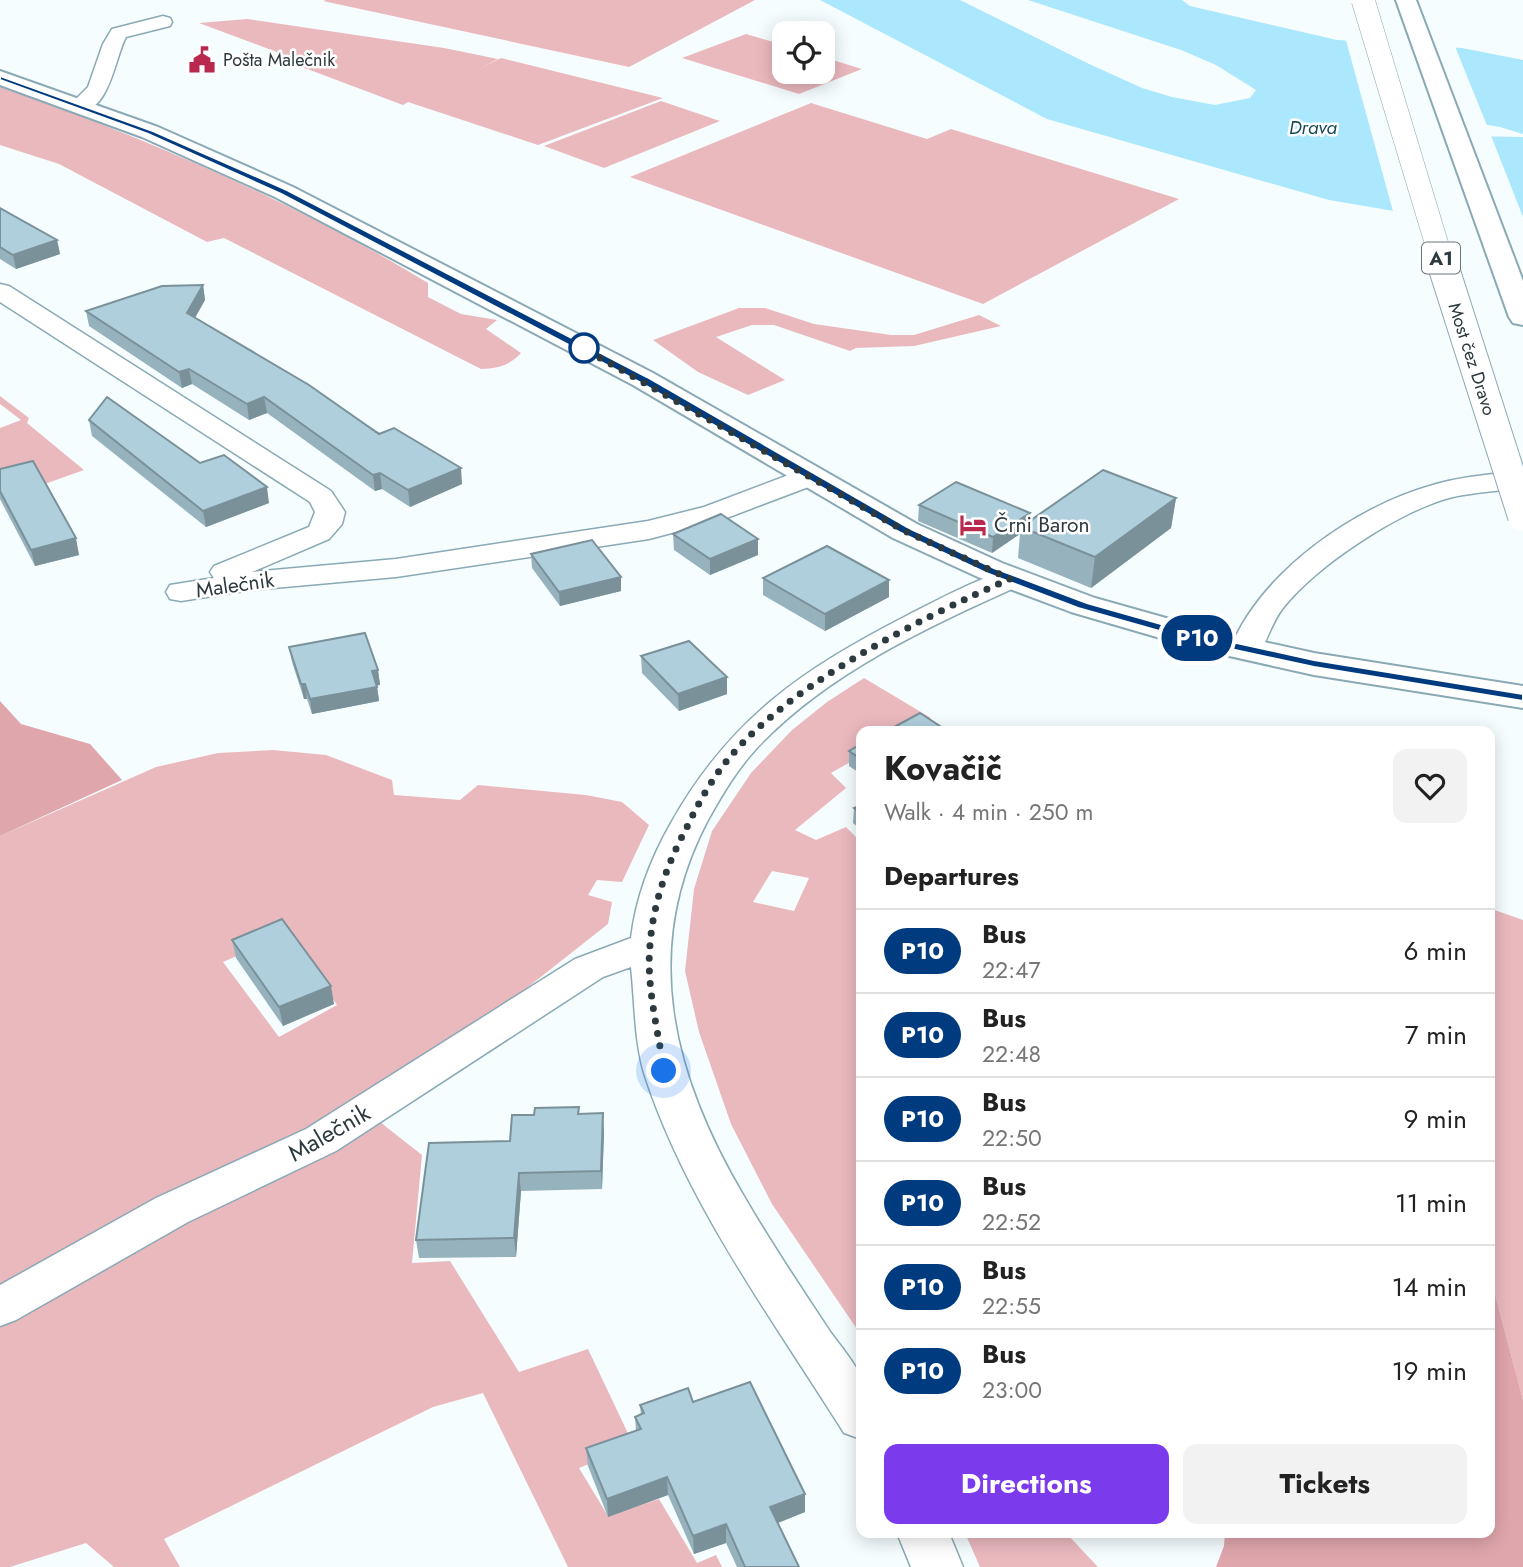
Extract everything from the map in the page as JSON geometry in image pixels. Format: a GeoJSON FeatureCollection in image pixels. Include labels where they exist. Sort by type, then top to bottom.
{"type":"FeatureCollection","features":[{"type":"Feature","properties":{"kind":"main road","name":"Most čez Dravo"},"geometry":{"type":"LineString","coordinates":[[1363,0],[1455,306],[1523,516]]}},
{"type":"Feature","properties":{"kind":"main road"},"geometry":{"type":"LineString","coordinates":[[1406,0],[1523,317]]}},
{"type":"Feature","properties":{"kind":"main road"},"geometry":{"type":"LineString","coordinates":[[0,78],[206,156],[296,198],[643,379],[809,478],[905,531],[1010,579],[1130,620],[1246,649],[1314,664],[1523,697]]}},
{"type":"Feature","properties":{"kind":"street"},"geometry":{"type":"LineString","coordinates":[[79,106],[93,97],[103,84],[108,50],[119,33],[163,22]]}},
{"type":"Feature","properties":{"kind":"street","name":"Malečnik"},"geometry":{"type":"LineString","coordinates":[[0,291],[321,497],[330,512],[327,524],[319,533],[181,592],[251,581],[396,568],[649,530],[714,513],[809,478]]}},
{"type":"Feature","properties":{"kind":"street"},"geometry":{"type":"LineString","coordinates":[[1246,649],[1248,636],[1272,601],[1315,559],[1380,518],[1435,493],[1523,479]]}},
{"type":"Feature","properties":{"kind":"street"},"geometry":{"type":"LineString","coordinates":[[856,1410],[704,1167],[664,1071],[654,1009],[649,946],[657,901],[671,856],[718,772],[749,737],[823,678],[970,596],[1010,579]]}},
{"type":"Feature","properties":{"kind":"street","name":"Malečnik"},"geometry":{"type":"LineString","coordinates":[[0,1307],[172,1210],[321,1140],[589,968],[649,946]]}},
{"type":"Feature","properties":{"kind":"street"},"geometry":{"type":"LineString","coordinates":[[925,1538],[937,1567]]}},
{"type":"Feature","properties":{"kind":"shaded area"},"geometry":{"type":"Polygon","coordinates":[[[755,0],[629,67],[323,1],[755,0]]]}},
{"type":"Feature","properties":{"kind":"shaded area"},"geometry":{"type":"Polygon","coordinates":[[[247,19],[444,48],[498,59],[479,69],[501,58],[663,98],[538,145],[408,102],[403,105],[302,67],[309,64],[199,23],[247,19]]]}},
{"type":"Feature","properties":{"kind":"shaded area"},"geometry":{"type":"Polygon","coordinates":[[[746,34],[772,42],[772,84],[824,84],[799,94],[682,58],[746,34]]]}},
{"type":"Feature","properties":{"kind":"shaded area"},"geometry":{"type":"Polygon","coordinates":[[[835,61],[862,69],[835,80],[835,61]]]}},
{"type":"Feature","properties":{"kind":"shaded area"},"geometry":{"type":"Polygon","coordinates":[[[0,87],[165,150],[325,225],[428,283],[428,297],[461,314],[497,320],[486,329],[521,353],[503,366],[481,369],[224,238],[207,242],[59,164],[0,145],[0,87]]]}},
{"type":"Feature","properties":{"kind":"shaded area"},"geometry":{"type":"Polygon","coordinates":[[[661,101],[720,121],[604,168],[544,146],[661,101]]]}},
{"type":"Feature","properties":{"kind":"shaded area"},"geometry":{"type":"Polygon","coordinates":[[[811,103],[927,139],[951,129],[1179,199],[983,304],[630,177],[811,103]]]}},
{"type":"Feature","properties":{"kind":"shaded area"},"geometry":{"type":"Polygon","coordinates":[[[739,308],[765,308],[814,324],[891,335],[914,335],[979,315],[1001,326],[914,346],[856,348],[850,351],[774,325],[752,325],[716,337],[785,380],[748,395],[698,372],[653,340],[739,308]]]}},
{"type":"Feature","properties":{"kind":"shaded area"},"geometry":{"type":"Polygon","coordinates":[[[0,396],[29,418],[27,423],[84,470],[42,485],[0,471],[0,428],[21,420],[0,404],[0,396]]]}},
{"type":"Feature","properties":{"kind":"shaded area"},"geometry":{"type":"Polygon","coordinates":[[[864,678],[931,718],[916,726],[856,726],[856,759],[831,773],[846,788],[795,830],[816,840],[846,827],[856,837],[856,1328],[772,1204],[731,1124],[699,1032],[685,971],[694,889],[712,831],[751,773],[792,730],[827,702],[864,678]],[[772,871],[753,902],[794,911],[809,878],[772,871]]]}},
{"type":"Feature","properties":{"kind":"shaded area"},"geometry":{"type":"Polygon","coordinates":[[[0,701],[21,724],[90,744],[122,780],[0,836],[0,701]]]}},
{"type":"Feature","properties":{"kind":"shaded area"},"geometry":{"type":"Polygon","coordinates":[[[273,750],[326,755],[392,780],[394,795],[460,800],[478,785],[586,795],[622,802],[649,825],[622,882],[597,880],[588,895],[612,902],[608,924],[491,1016],[369,1099],[0,1292],[0,836],[156,767],[218,753],[273,750]],[[287,934],[223,962],[279,1037],[337,1005],[287,934]]]}},
{"type":"Feature","properties":{"kind":"shaded area"},"geometry":{"type":"Polygon","coordinates":[[[1495,910],[1523,920],[1523,1400],[1495,1294],[1495,910]]]}},
{"type":"Feature","properties":{"kind":"shaded area"},"geometry":{"type":"Polygon","coordinates":[[[380,1122],[422,1155],[412,1263],[450,1261],[519,1372],[588,1349],[634,1446],[579,1468],[608,1516],[659,1499],[697,1563],[716,1555],[722,1567],[568,1567],[483,1393],[433,1407],[164,1539],[180,1567],[114,1567],[86,1543],[10,1567],[0,1567],[0,1327],[84,1273],[380,1122]]]}},
{"type":"Feature","properties":{"kind":"shaded area"},"geometry":{"type":"Polygon","coordinates":[[[1495,1294],[1523,1400],[1523,1567],[1216,1567],[1225,1538],[1495,1538],[1495,1294]]]}},
{"type":"Feature","properties":{"kind":"shaded area"},"geometry":{"type":"Polygon","coordinates":[[[967,1538],[1071,1538],[1098,1567],[980,1567],[967,1538]]]}},
{"type":"Feature","properties":{"kind":"water","name":"Drava"},"geometry":{"type":"Polygon","coordinates":[[[820,0],[960,0],[1142,88],[1215,105],[1250,98],[1256,90],[1216,65],[1181,50],[1028,0],[1182,0],[1190,6],[1337,40],[1462,48],[1523,60],[1523,134],[1500,127],[1399,110],[1399,124],[1468,136],[1523,137],[1523,230],[1494,228],[1329,200],[1047,119],[820,0]]]}},
{"type":"Feature","properties":{"kind":"pier"},"geometry":{"type":"Polygon","coordinates":[[[1345,37],[1454,44],[1488,128],[1399,114],[1400,121],[1490,133],[1523,217],[1523,233],[1493,231],[1394,215],[1345,37]]]}},
{"type":"Feature","properties":{"kind":"building"},"geometry":{"type":"Polygon","coordinates":[[[0,208],[57,240],[13,255],[0,247],[0,208]]]}},
{"type":"Feature","properties":{"kind":"building"},"geometry":{"type":"Polygon","coordinates":[[[203,285],[187,313],[309,385],[379,434],[394,428],[461,468],[408,490],[380,473],[373,475],[264,397],[247,404],[189,369],[179,372],[86,311],[162,286],[203,285]]]}},
{"type":"Feature","properties":{"kind":"building"},"geometry":{"type":"Polygon","coordinates":[[[107,397],[200,463],[224,455],[267,487],[203,511],[89,420],[107,397]]]}},
{"type":"Feature","properties":{"kind":"building"},"geometry":{"type":"Polygon","coordinates":[[[33,461],[76,538],[31,550],[0,491],[0,469],[33,461]]]}},
{"type":"Feature","properties":{"kind":"building"},"geometry":{"type":"Polygon","coordinates":[[[1103,470],[1176,498],[1095,557],[1021,527],[1103,470]]]}},
{"type":"Feature","properties":{"kind":"building"},"geometry":{"type":"Polygon","coordinates":[[[956,482],[1030,513],[993,537],[919,505],[956,482]]]}},
{"type":"Feature","properties":{"kind":"building"},"geometry":{"type":"Polygon","coordinates":[[[721,514],[758,539],[710,559],[673,534],[721,514]]]}},
{"type":"Feature","properties":{"kind":"building"},"geometry":{"type":"Polygon","coordinates":[[[592,540],[621,577],[559,592],[531,554],[592,540]]]}},
{"type":"Feature","properties":{"kind":"building"},"geometry":{"type":"Polygon","coordinates":[[[827,546],[889,580],[825,614],[763,578],[827,546]]]}},
{"type":"Feature","properties":{"kind":"building"},"geometry":{"type":"Polygon","coordinates":[[[365,633],[378,670],[372,671],[377,687],[310,699],[305,684],[301,684],[289,647],[365,633]]]}},
{"type":"Feature","properties":{"kind":"building"},"geometry":{"type":"Polygon","coordinates":[[[689,641],[727,677],[678,694],[641,656],[689,641]]]}},
{"type":"Feature","properties":{"kind":"building"},"geometry":{"type":"Polygon","coordinates":[[[920,713],[940,726],[896,726],[920,713]]]}},
{"type":"Feature","properties":{"kind":"building"},"geometry":{"type":"Polygon","coordinates":[[[282,919],[331,986],[279,1007],[232,940],[282,919]]]}},
{"type":"Feature","properties":{"kind":"building"},"geometry":{"type":"Polygon","coordinates":[[[579,1107],[578,1114],[603,1113],[601,1171],[519,1173],[514,1238],[416,1240],[429,1143],[510,1141],[512,1115],[534,1115],[535,1108],[579,1107]]]}},
{"type":"Feature","properties":{"kind":"building"},"geometry":{"type":"Polygon","coordinates":[[[750,1382],[805,1494],[770,1507],[799,1567],[745,1567],[726,1524],[693,1536],[667,1477],[607,1499],[586,1448],[641,1429],[635,1417],[644,1413],[640,1405],[688,1388],[693,1402],[750,1382]]]}},
{"type":"Feature","properties":{"kind":"bus line","name":"P10"},"geometry":{"type":"LineString","coordinates":[[0,78],[150,132],[284,192],[643,379],[809,478],[905,531],[1010,579],[1083,605],[1198,638],[1314,664],[1523,697]]}},
{"type":"Feature","properties":{"kind":"place","name":"Pošta Malečnik"},"geometry":{"type":"Point","coordinates":[202,60]}},
{"type":"Feature","properties":{"kind":"place","name":"Črni Baron"},"geometry":{"type":"Point","coordinates":[973,525]}},
{"type":"Feature","properties":{"kind":"route"},"geometry":{"type":"LineString","coordinates":[[584,348],[581,347],[643,379],[809,478],[905,531],[1010,579],[970,596],[823,678],[749,737],[718,772],[671,856],[657,901],[649,946],[654,1009],[664,1071]]}}]}
